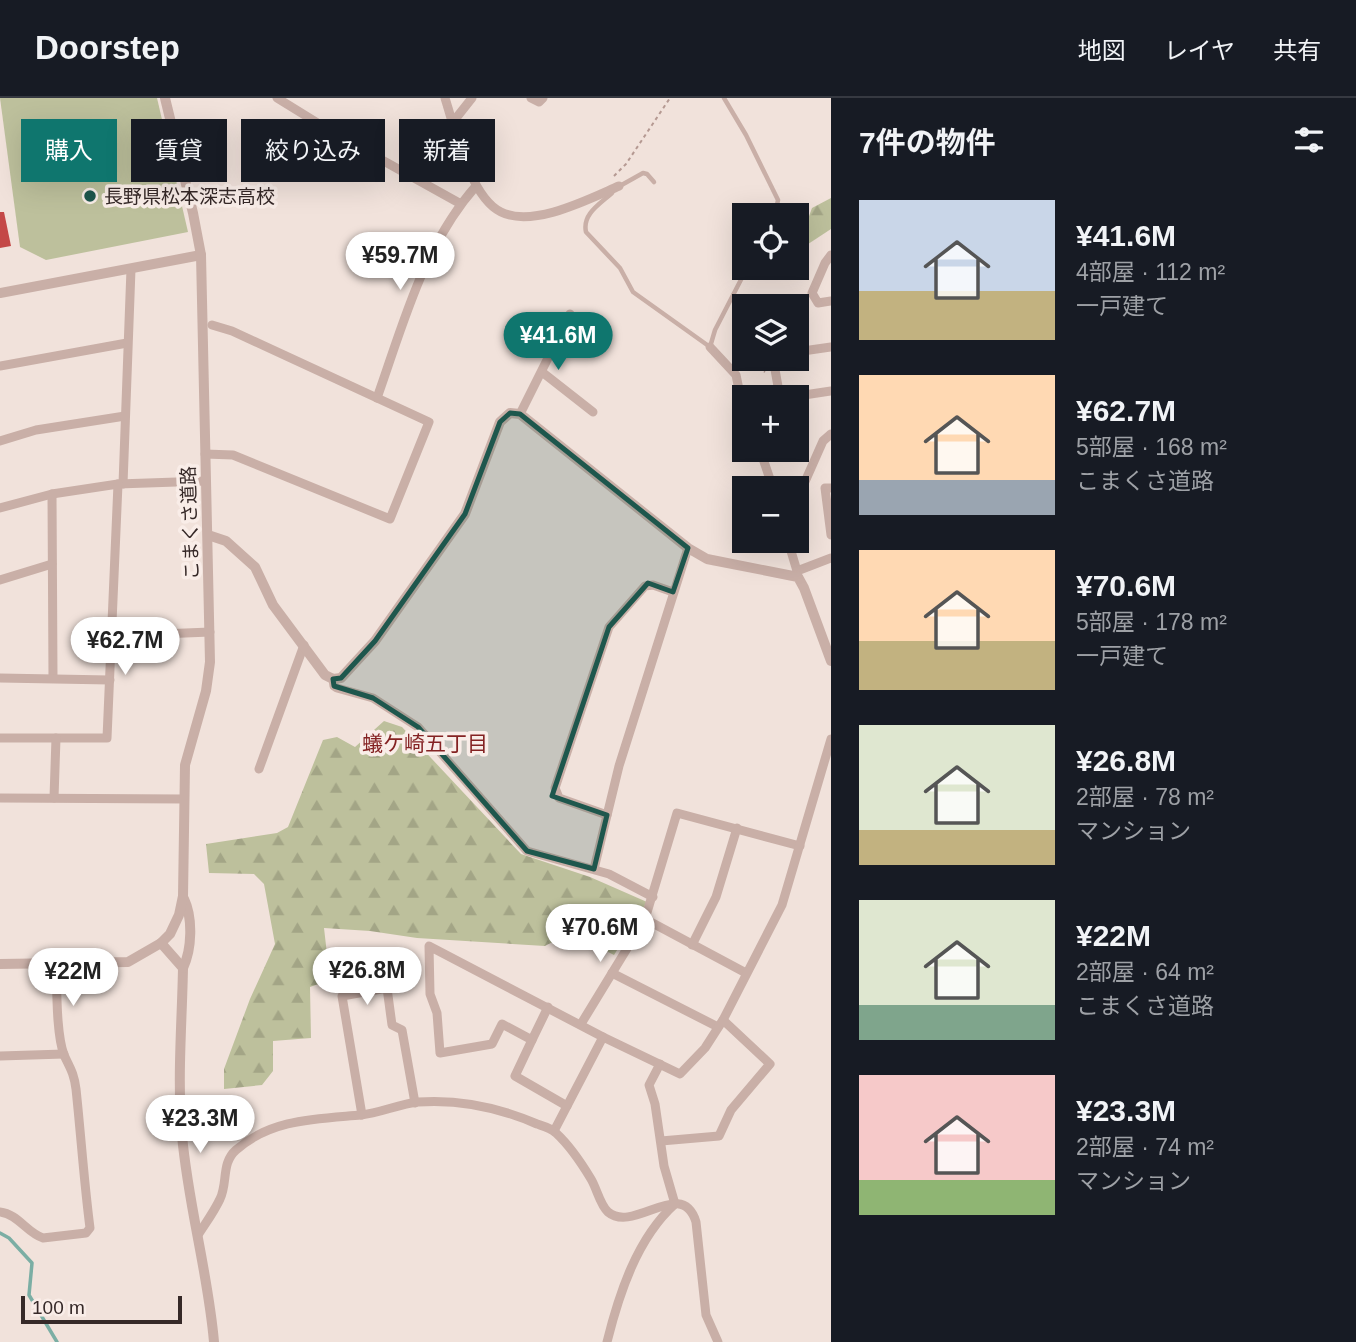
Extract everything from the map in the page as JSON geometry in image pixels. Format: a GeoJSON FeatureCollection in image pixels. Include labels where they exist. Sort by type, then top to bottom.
{"type":"FeatureCollection","features":[{"type":"Feature","properties":{"kind":"street","name":"こまくさ道路"},"geometry":{"type":"LineString","coordinates":[[0,964],[128,962],[161,943],[170,934],[179,915],[183,896],[185,765],[206,691],[210,662],[208,535],[201,255],[165,98]]}},
{"type":"Feature","properties":{"kind":"street"},"geometry":{"type":"LineString","coordinates":[[277,98],[337,135],[461,204]]}},
{"type":"Feature","properties":{"kind":"street"},"geometry":{"type":"LineString","coordinates":[[445,98],[452,119]]}},
{"type":"Feature","properties":{"kind":"street"},"geometry":{"type":"LineString","coordinates":[[455,119],[472,98]]}},
{"type":"Feature","properties":{"kind":"street"},"geometry":{"type":"LineString","coordinates":[[531,98],[539,102],[543,98]]}},
{"type":"Feature","properties":{"kind":"street"},"geometry":{"type":"LineString","coordinates":[[475,182],[488,203],[502,213],[523,216],[550,212],[619,186]]}},
{"type":"Feature","properties":{"kind":"street"},"geometry":{"type":"LineString","coordinates":[[377,398],[427,261],[461,204],[476,186]]}},
{"type":"Feature","properties":{"kind":"street"},"geometry":{"type":"LineString","coordinates":[[0,292],[201,255]]}},
{"type":"Feature","properties":{"kind":"street"},"geometry":{"type":"LineString","coordinates":[[831,255],[812,293],[818,303],[831,301]]}},
{"type":"Feature","properties":{"kind":"street"},"geometry":{"type":"LineString","coordinates":[[0,738],[107,738],[131,269]]}},
{"type":"Feature","properties":{"kind":"street"},"geometry":{"type":"LineString","coordinates":[[520,414],[569,314]]}},
{"type":"Feature","properties":{"kind":"street"},"geometry":{"type":"LineString","coordinates":[[205,454],[233,455],[390,519],[429,422],[232,331],[212,326]]}},
{"type":"Feature","properties":{"kind":"street"},"geometry":{"type":"LineString","coordinates":[[0,366],[127,344]]}},
{"type":"Feature","properties":{"kind":"street"},"geometry":{"type":"LineString","coordinates":[[710,347],[736,375],[738,385]]}},
{"type":"Feature","properties":{"kind":"street"},"geometry":{"type":"LineString","coordinates":[[809,350],[831,347]]}},
{"type":"Feature","properties":{"kind":"street"},"geometry":{"type":"LineString","coordinates":[[542,372],[593,412]]}},
{"type":"Feature","properties":{"kind":"street"},"geometry":{"type":"LineString","coordinates":[[809,394],[831,391]]}},
{"type":"Feature","properties":{"kind":"street"},"geometry":{"type":"LineString","coordinates":[[208,535],[226,541],[255,567],[273,605],[324,675],[333,679],[341,678],[375,641],[465,514],[500,422],[510,413],[520,414],[688,548],[707,559],[796,573],[831,558]]}},
{"type":"Feature","properties":{"kind":"street"},"geometry":{"type":"LineString","coordinates":[[0,441],[36,430],[125,416]]}},
{"type":"Feature","properties":{"kind":"street"},"geometry":{"type":"LineString","coordinates":[[808,476],[823,441],[831,435]]}},
{"type":"Feature","properties":{"kind":"street"},"geometry":{"type":"LineString","coordinates":[[0,508],[52,494],[120,484],[206,481]]}},
{"type":"Feature","properties":{"kind":"street"},"geometry":{"type":"LineString","coordinates":[[831,488],[825,488],[831,534]]}},
{"type":"Feature","properties":{"kind":"street"},"geometry":{"type":"LineString","coordinates":[[52,494],[53,678]]}},
{"type":"Feature","properties":{"kind":"street"},"geometry":{"type":"LineString","coordinates":[[594,869],[619,766],[688,548]]}},
{"type":"Feature","properties":{"kind":"street"},"geometry":{"type":"LineString","coordinates":[[792,553],[796,573],[831,661]]}},
{"type":"Feature","properties":{"kind":"street"},"geometry":{"type":"LineString","coordinates":[[0,580],[52,564]]}},
{"type":"Feature","properties":{"kind":"street"},"geometry":{"type":"LineString","coordinates":[[607,815],[559,798],[555,788],[610,627],[645,586],[653,585],[673,592]]}},
{"type":"Feature","properties":{"kind":"street"},"geometry":{"type":"LineString","coordinates":[[112,636],[210,632]]}},
{"type":"Feature","properties":{"kind":"street"},"geometry":{"type":"LineString","coordinates":[[259,769],[304,645]]}},
{"type":"Feature","properties":{"kind":"street"},"geometry":{"type":"LineString","coordinates":[[0,678],[110,680]]}},
{"type":"Feature","properties":{"kind":"street"},"geometry":{"type":"LineString","coordinates":[[333,679],[337,688],[373,698],[418,727],[527,850],[609,874],[653,897]]}},
{"type":"Feature","properties":{"kind":"street"},"geometry":{"type":"LineString","coordinates":[[54,798],[56,738]]}},
{"type":"Feature","properties":{"kind":"street"},"geometry":{"type":"LineString","coordinates":[[532,1040],[502,1024],[492,1044],[440,1053],[437,1013],[430,994],[429,946],[680,1074],[705,1048],[782,905],[831,739]]}},
{"type":"Feature","properties":{"kind":"street"},"geometry":{"type":"LineString","coordinates":[[0,797],[184,799]]}},
{"type":"Feature","properties":{"kind":"street"},"geometry":{"type":"LineString","coordinates":[[582,1024],[645,919],[677,813],[800,845]]}},
{"type":"Feature","properties":{"kind":"street"},"geometry":{"type":"LineString","coordinates":[[692,945],[716,897],[737,828]]}},
{"type":"Feature","properties":{"kind":"street"},"geometry":{"type":"LineString","coordinates":[[183,896],[188,908],[189,950],[183,968],[182,1133],[186,1174],[210,1299],[215,1342]]}},
{"type":"Feature","properties":{"kind":"street"},"geometry":{"type":"LineString","coordinates":[[645,919],[746,973]]}},
{"type":"Feature","properties":{"kind":"street"},"geometry":{"type":"LineString","coordinates":[[161,943],[183,968]]}},
{"type":"Feature","properties":{"kind":"street"},"geometry":{"type":"LineString","coordinates":[[0,1208],[38,1237],[86,1233],[90,1228],[76,1087],[72,1066],[64,1054],[58,1014],[56,964]]}},
{"type":"Feature","properties":{"kind":"street"},"geometry":{"type":"LineString","coordinates":[[612,973],[720,1023],[770,1064],[731,1110],[719,1136],[661,1140]]}},
{"type":"Feature","properties":{"kind":"street"},"geometry":{"type":"LineString","coordinates":[[362,1115],[342,996],[387,988],[392,1025],[402,1030],[415,1102]]}},
{"type":"Feature","properties":{"kind":"street"},"geometry":{"type":"LineString","coordinates":[[548,1007],[515,1076],[567,1106]]}},
{"type":"Feature","properties":{"kind":"street"},"geometry":{"type":"LineString","coordinates":[[554,1131],[603,1037]]}},
{"type":"Feature","properties":{"kind":"street"},"geometry":{"type":"LineString","coordinates":[[0,1055],[64,1054]]}},
{"type":"Feature","properties":{"kind":"street"},"geometry":{"type":"LineString","coordinates":[[660,1065],[649,1085],[655,1104],[664,1166],[675,1204]]}},
{"type":"Feature","properties":{"kind":"street"},"geometry":{"type":"LineString","coordinates":[[198,1236],[222,1197],[227,1161],[232,1153],[248,1140],[278,1126],[323,1117],[381,1112],[415,1102],[456,1101],[490,1107],[554,1131],[591,1180],[607,1212],[614,1216],[630,1217],[662,1205],[675,1204],[693,1211],[706,1315],[718,1342]]}},
{"type":"Feature","properties":{"kind":"street"},"geometry":{"type":"LineString","coordinates":[[607,1342],[629,1273],[660,1220],[675,1204]]}},
{"type":"Feature","properties":{"kind":"lane"},"geometry":{"type":"LineString","coordinates":[[724,98],[746,135],[777,203]]}},
{"type":"Feature","properties":{"kind":"lane"},"geometry":{"type":"LineString","coordinates":[[654,182],[643,173],[619,186],[586,216],[584,225],[586,232],[620,268],[633,292],[710,347],[715,330],[741,280]]}},
{"type":"Feature","properties":{"kind":"path"},"geometry":{"type":"LineString","coordinates":[[608,191],[606,184],[626,164],[670,98]]}},
{"type":"Feature","properties":{"kind":"path"},"geometry":{"type":"LineString","coordinates":[[764,371],[771,375]]}},
{"type":"Feature","properties":{"kind":"highlighted area"},"geometry":{"type":"Polygon","coordinates":[[[510,413],[520,414],[688,548],[673,592],[648,583],[609,627],[552,796],[607,815],[594,869],[527,851],[418,727],[373,698],[334,686],[333,679],[341,678],[375,641],[465,514],[500,422],[510,413]]]}},
{"type":"Feature","properties":{"kind":"green space"},"geometry":{"type":"Polygon","coordinates":[[[0,98],[157,98],[162,119],[131,119],[131,182],[176,182],[188,232],[46,260],[20,247],[0,98]]]}},
{"type":"Feature","properties":{"kind":"green space"},"geometry":{"type":"Polygon","coordinates":[[[831,198],[831,229],[809,243],[809,216],[812,208],[831,198]]]}},
{"type":"Feature","properties":{"kind":"green space"},"geometry":{"type":"Polygon","coordinates":[[[384,721],[402,727],[521,854],[590,877],[647,902],[614,955],[572,939],[563,939],[545,946],[417,938],[324,928],[330,980],[310,987],[311,1038],[273,1041],[273,1071],[262,1085],[224,1089],[224,1069],[250,999],[275,944],[264,884],[254,874],[209,873],[206,844],[277,833],[288,827],[323,740],[337,737],[355,747],[384,721]]]}},
{"type":"Feature","properties":{"kind":"building"},"geometry":{"type":"Polygon","coordinates":[[[0,212],[4,212],[11,246],[0,248],[0,212]]]}},
{"type":"Feature","properties":{"kind":"waterway"},"geometry":{"type":"LineString","coordinates":[[0,1233],[9,1238],[32,1263],[29,1295],[57,1342]]}},
{"type":"Feature","properties":{"kind":"place","name":"長野県松本深志高校"},"geometry":{"type":"Point","coordinates":[90,196]}},
{"type":"Feature","properties":{"kind":"district","name":"蟻ケ崎五丁目"},"geometry":{"type":"Point","coordinates":[425,743]}}]}
